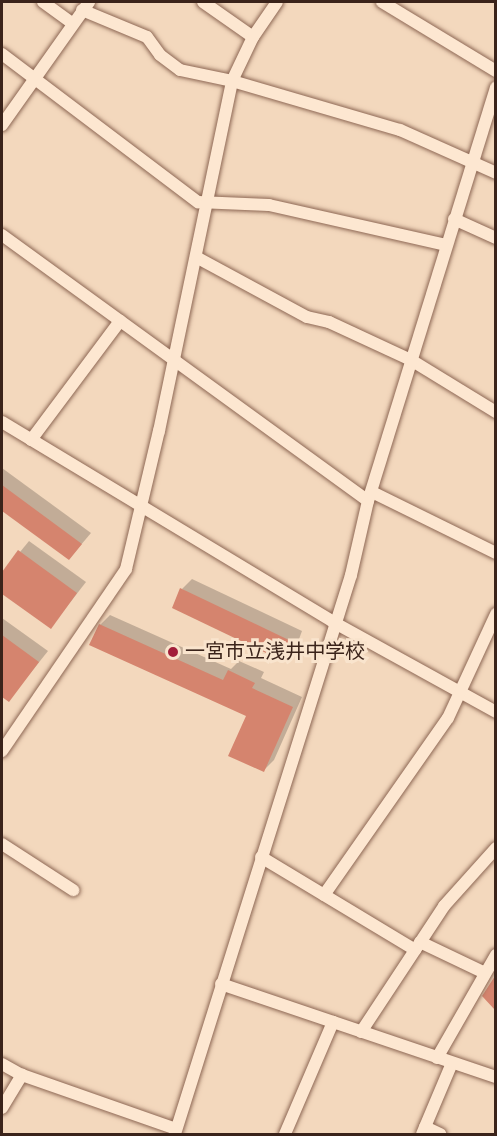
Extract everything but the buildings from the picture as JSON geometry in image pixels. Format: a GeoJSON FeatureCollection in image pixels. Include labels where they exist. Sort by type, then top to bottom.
{"type":"FeatureCollection","features":[{"type":"Feature","properties":{"kind":"street"},"geometry":{"type":"LineString","coordinates":[[43,2],[73,24]]}},
{"type":"Feature","properties":{"kind":"street"},"geometry":{"type":"LineString","coordinates":[[203,2],[253,37]]}},
{"type":"Feature","properties":{"kind":"street"},"geometry":{"type":"LineString","coordinates":[[2,751],[114,590],[126,569],[175,361],[232,81],[253,37],[277,2]]}},
{"type":"Feature","properties":{"kind":"street"},"geometry":{"type":"LineString","coordinates":[[382,2],[495,71]]}},
{"type":"Feature","properties":{"kind":"street"},"geometry":{"type":"LineString","coordinates":[[2,125],[85,6],[147,37],[160,54],[180,70],[232,81],[400,130],[495,173]]}},
{"type":"Feature","properties":{"kind":"street"},"geometry":{"type":"LineString","coordinates":[[2,54],[198,202],[269,205],[446,245]]}},
{"type":"Feature","properties":{"kind":"street"},"geometry":{"type":"LineString","coordinates":[[2,1064],[22,1075],[175,1132],[333,622],[351,575],[370,496],[495,87]]}},
{"type":"Feature","properties":{"kind":"street"},"geometry":{"type":"LineString","coordinates":[[454,219],[495,238]]}},
{"type":"Feature","properties":{"kind":"street"},"geometry":{"type":"LineString","coordinates":[[2,235],[175,361],[370,496],[495,553]]}},
{"type":"Feature","properties":{"kind":"street"},"geometry":{"type":"LineString","coordinates":[[196,257],[307,318],[329,322],[411,360],[495,412]]}},
{"type":"Feature","properties":{"kind":"street"},"geometry":{"type":"LineString","coordinates":[[31,440],[120,321]]}},
{"type":"Feature","properties":{"kind":"street"},"geometry":{"type":"LineString","coordinates":[[2,422],[333,622],[495,712]]}},
{"type":"Feature","properties":{"kind":"street"},"geometry":{"type":"LineString","coordinates":[[324,896],[448,718],[461,694],[495,614]]}},
{"type":"Feature","properties":{"kind":"street"},"geometry":{"type":"LineString","coordinates":[[2,844],[73,890]]}},
{"type":"Feature","properties":{"kind":"street"},"geometry":{"type":"LineString","coordinates":[[361,1032],[444,906],[495,848]]}},
{"type":"Feature","properties":{"kind":"street"},"geometry":{"type":"LineString","coordinates":[[261,857],[324,896],[418,946],[485,973]]}},
{"type":"Feature","properties":{"kind":"street"},"geometry":{"type":"LineString","coordinates":[[437,1058],[495,955]]}},
{"type":"Feature","properties":{"kind":"street"},"geometry":{"type":"LineString","coordinates":[[221,984],[495,1077]]}},
{"type":"Feature","properties":{"kind":"street"},"geometry":{"type":"LineString","coordinates":[[285,1134],[333,1022]]}},
{"type":"Feature","properties":{"kind":"street"},"geometry":{"type":"LineString","coordinates":[[440,1134],[423,1131],[452,1063]]}},
{"type":"Feature","properties":{"kind":"street"},"geometry":{"type":"LineString","coordinates":[[2,1108],[22,1075]]}},
{"type":"Feature","properties":{"kind":"place","name":"一宮市立浅井中学校"},"geometry":{"type":"Point","coordinates":[173,652]}}]}
